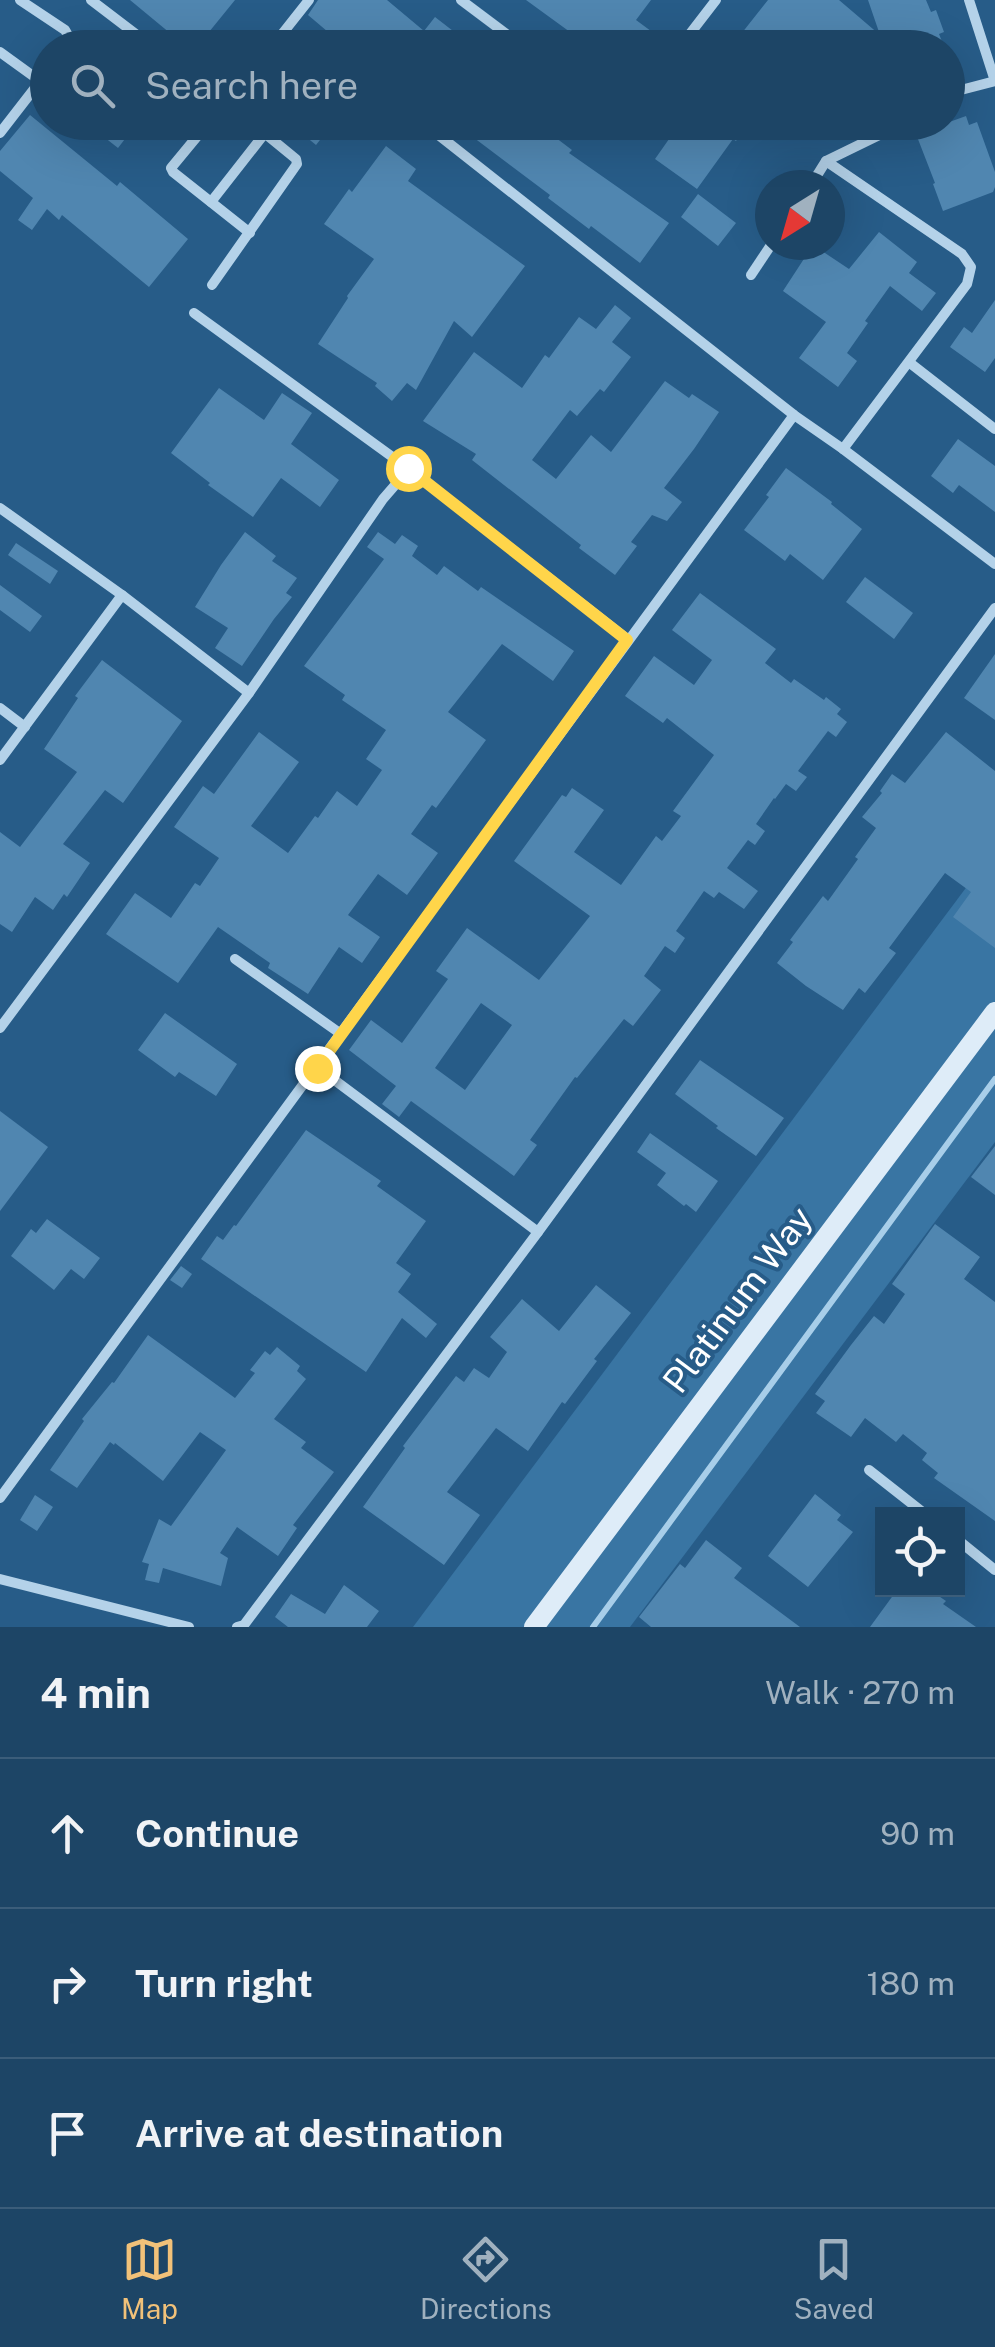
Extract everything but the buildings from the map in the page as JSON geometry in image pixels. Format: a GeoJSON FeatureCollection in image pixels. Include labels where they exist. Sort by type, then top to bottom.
{"type":"FeatureCollection","features":[{"type":"Feature","properties":{"kind":"street"},"geometry":{"type":"LineString","coordinates":[[20,0],[64,30]]}},
{"type":"Feature","properties":{"kind":"street"},"geometry":{"type":"LineString","coordinates":[[91,0],[130,30]]}},
{"type":"Feature","properties":{"kind":"street"},"geometry":{"type":"LineString","coordinates":[[285,30],[309,0]]}},
{"type":"Feature","properties":{"kind":"street"},"geometry":{"type":"LineString","coordinates":[[461,0],[501,30]]}},
{"type":"Feature","properties":{"kind":"street"},"geometry":{"type":"LineString","coordinates":[[694,30],[716,0]]}},
{"type":"Feature","properties":{"kind":"street"},"geometry":{"type":"LineString","coordinates":[[965,90],[995,81],[969,0]]}},
{"type":"Feature","properties":{"kind":"street"},"geometry":{"type":"LineString","coordinates":[[0,52],[30,68]]}},
{"type":"Feature","properties":{"kind":"street"},"geometry":{"type":"LineString","coordinates":[[0,133],[30,94]]}},
{"type":"Feature","properties":{"kind":"street"},"geometry":{"type":"LineString","coordinates":[[194,140],[171,168],[172,172],[250,233]]}},
{"type":"Feature","properties":{"kind":"street"},"geometry":{"type":"LineString","coordinates":[[211,202],[259,140]]}},
{"type":"Feature","properties":{"kind":"street"},"geometry":{"type":"LineString","coordinates":[[212,285],[297,164],[272,140]]}},
{"type":"Feature","properties":{"kind":"street"},"geometry":{"type":"LineString","coordinates":[[445,140],[794,416],[995,564]]}},
{"type":"Feature","properties":{"kind":"street"},"geometry":{"type":"LineString","coordinates":[[820,170],[826,161],[869,140]]}},
{"type":"Feature","properties":{"kind":"street"},"geometry":{"type":"LineString","coordinates":[[826,161],[962,254],[971,267],[967,284],[843,449]]}},
{"type":"Feature","properties":{"kind":"street"},"geometry":{"type":"LineString","coordinates":[[750,276],[761,260]]}},
{"type":"Feature","properties":{"kind":"street"},"geometry":{"type":"LineString","coordinates":[[194,314],[408,468],[627,640]]}},
{"type":"Feature","properties":{"kind":"street"},"geometry":{"type":"LineString","coordinates":[[910,362],[995,429]]}},
{"type":"Feature","properties":{"kind":"street"},"geometry":{"type":"LineString","coordinates":[[0,1498],[794,416]]}},
{"type":"Feature","properties":{"kind":"street"},"geometry":{"type":"LineString","coordinates":[[0,1028],[249,693],[408,468]]}},
{"type":"Feature","properties":{"kind":"street"},"geometry":{"type":"LineString","coordinates":[[0,508],[122,594],[249,693]]}},
{"type":"Feature","properties":{"kind":"street"},"geometry":{"type":"LineString","coordinates":[[0,760],[122,594]]}},
{"type":"Feature","properties":{"kind":"street"},"geometry":{"type":"LineString","coordinates":[[238,1627],[244,1625],[538,1232],[995,608]]}},
{"type":"Feature","properties":{"kind":"street"},"geometry":{"type":"LineString","coordinates":[[0,708],[25,727]]}},
{"type":"Feature","properties":{"kind":"street"},"geometry":{"type":"LineString","coordinates":[[236,959],[341,1034]]}},
{"type":"Feature","properties":{"kind":"street","name":"Platinum Way"},"geometry":{"type":"LineString","coordinates":[[534,1627],[995,1012]]}},
{"type":"Feature","properties":{"kind":"street"},"geometry":{"type":"LineString","coordinates":[[317,1068],[538,1232]]}},
{"type":"Feature","properties":{"kind":"street"},"geometry":{"type":"LineString","coordinates":[[869,1470],[916,1507]]}},
{"type":"Feature","properties":{"kind":"street"},"geometry":{"type":"LineString","coordinates":[[965,1546],[995,1570]]}},
{"type":"Feature","properties":{"kind":"street"},"geometry":{"type":"LineString","coordinates":[[0,1580],[189,1627]]}},
{"type":"Feature","properties":{"kind":"shaded area"},"geometry":{"type":"Polygon","coordinates":[[[995,849],[995,1142],[630,1627],[413,1627],[995,849]]]}},
{"type":"Feature","properties":{"kind":"waterway"},"geometry":{"type":"LineString","coordinates":[[593,1627],[995,1079]]}},
{"type":"Feature","properties":{"kind":"route"},"geometry":{"type":"LineString","coordinates":[[317,1068],[627,640],[408,468]]}}]}
